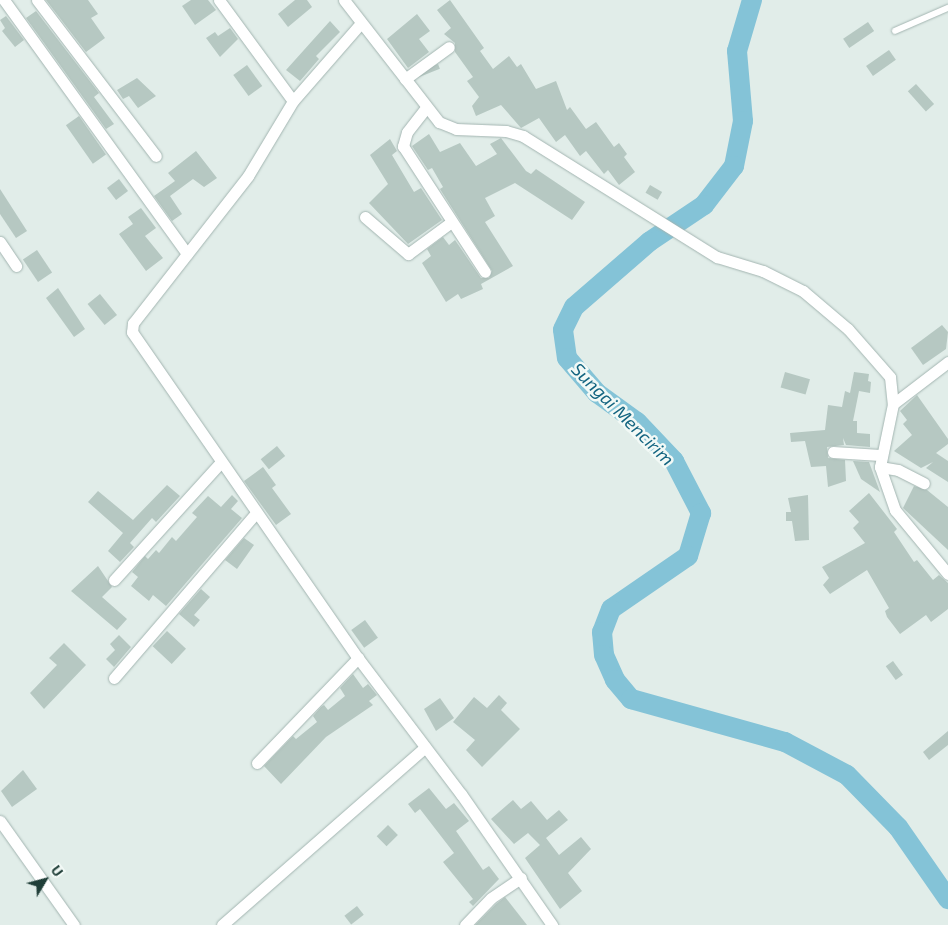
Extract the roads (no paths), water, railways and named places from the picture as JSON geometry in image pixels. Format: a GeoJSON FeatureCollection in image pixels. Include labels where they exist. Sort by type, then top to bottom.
{"type":"FeatureCollection","features":[{"type":"Feature","properties":{"kind":"street"},"geometry":{"type":"LineString","coordinates":[[4,0],[187,254]]}},
{"type":"Feature","properties":{"kind":"street"},"geometry":{"type":"LineString","coordinates":[[37,0],[156,156]]}},
{"type":"Feature","properties":{"kind":"street"},"geometry":{"type":"LineString","coordinates":[[219,0],[293,101]]}},
{"type":"Feature","properties":{"kind":"street"},"geometry":{"type":"LineString","coordinates":[[344,0],[405,78],[425,109],[449,127],[506,131],[523,136],[717,257],[784,280],[823,306],[885,368],[893,388],[894,404],[880,455],[880,467],[895,510],[948,574]]}},
{"type":"Feature","properties":{"kind":"street"},"geometry":{"type":"LineString","coordinates":[[361,23],[293,101],[248,176],[134,323],[132,332],[358,658],[521,878],[552,925]]}},
{"type":"Feature","properties":{"kind":"street"},"geometry":{"type":"LineString","coordinates":[[405,78],[448,47]]}},
{"type":"Feature","properties":{"kind":"street"},"geometry":{"type":"LineString","coordinates":[[425,109],[407,132],[403,146],[450,223],[485,272]]}},
{"type":"Feature","properties":{"kind":"street"},"geometry":{"type":"LineString","coordinates":[[365,217],[408,254],[450,223]]}},
{"type":"Feature","properties":{"kind":"street"},"geometry":{"type":"LineString","coordinates":[[0,242],[16,266]]}},
{"type":"Feature","properties":{"kind":"street"},"geometry":{"type":"LineString","coordinates":[[894,404],[948,362]]}},
{"type":"Feature","properties":{"kind":"street"},"geometry":{"type":"LineString","coordinates":[[833,452],[880,455]]}},
{"type":"Feature","properties":{"kind":"street"},"geometry":{"type":"LineString","coordinates":[[114,580],[221,462]]}},
{"type":"Feature","properties":{"kind":"street"},"geometry":{"type":"LineString","coordinates":[[880,467],[898,470],[924,483]]}},
{"type":"Feature","properties":{"kind":"street"},"geometry":{"type":"LineString","coordinates":[[114,678],[256,513]]}},
{"type":"Feature","properties":{"kind":"street"},"geometry":{"type":"LineString","coordinates":[[257,763],[358,658]]}},
{"type":"Feature","properties":{"kind":"street"},"geometry":{"type":"LineString","coordinates":[[222,925],[426,748]]}},
{"type":"Feature","properties":{"kind":"street"},"geometry":{"type":"LineString","coordinates":[[0,820],[74,925]]}},
{"type":"Feature","properties":{"kind":"street"},"geometry":{"type":"LineString","coordinates":[[465,925],[490,898],[521,878]]}},
{"type":"Feature","properties":{"kind":"lane"},"geometry":{"type":"LineString","coordinates":[[895,31],[948,8]]}},
{"type":"Feature","properties":{"kind":"waterway","name":"Sungai Mencirim"},"geometry":{"type":"LineString","coordinates":[[752,0],[737,51],[743,121],[734,166],[704,205],[649,242],[574,307],[563,330],[567,358],[597,393],[637,422],[674,461],[701,513],[688,556],[611,609],[602,632],[604,655],[615,680],[631,699],[785,742],[847,775],[898,827],[948,899]]}}]}
